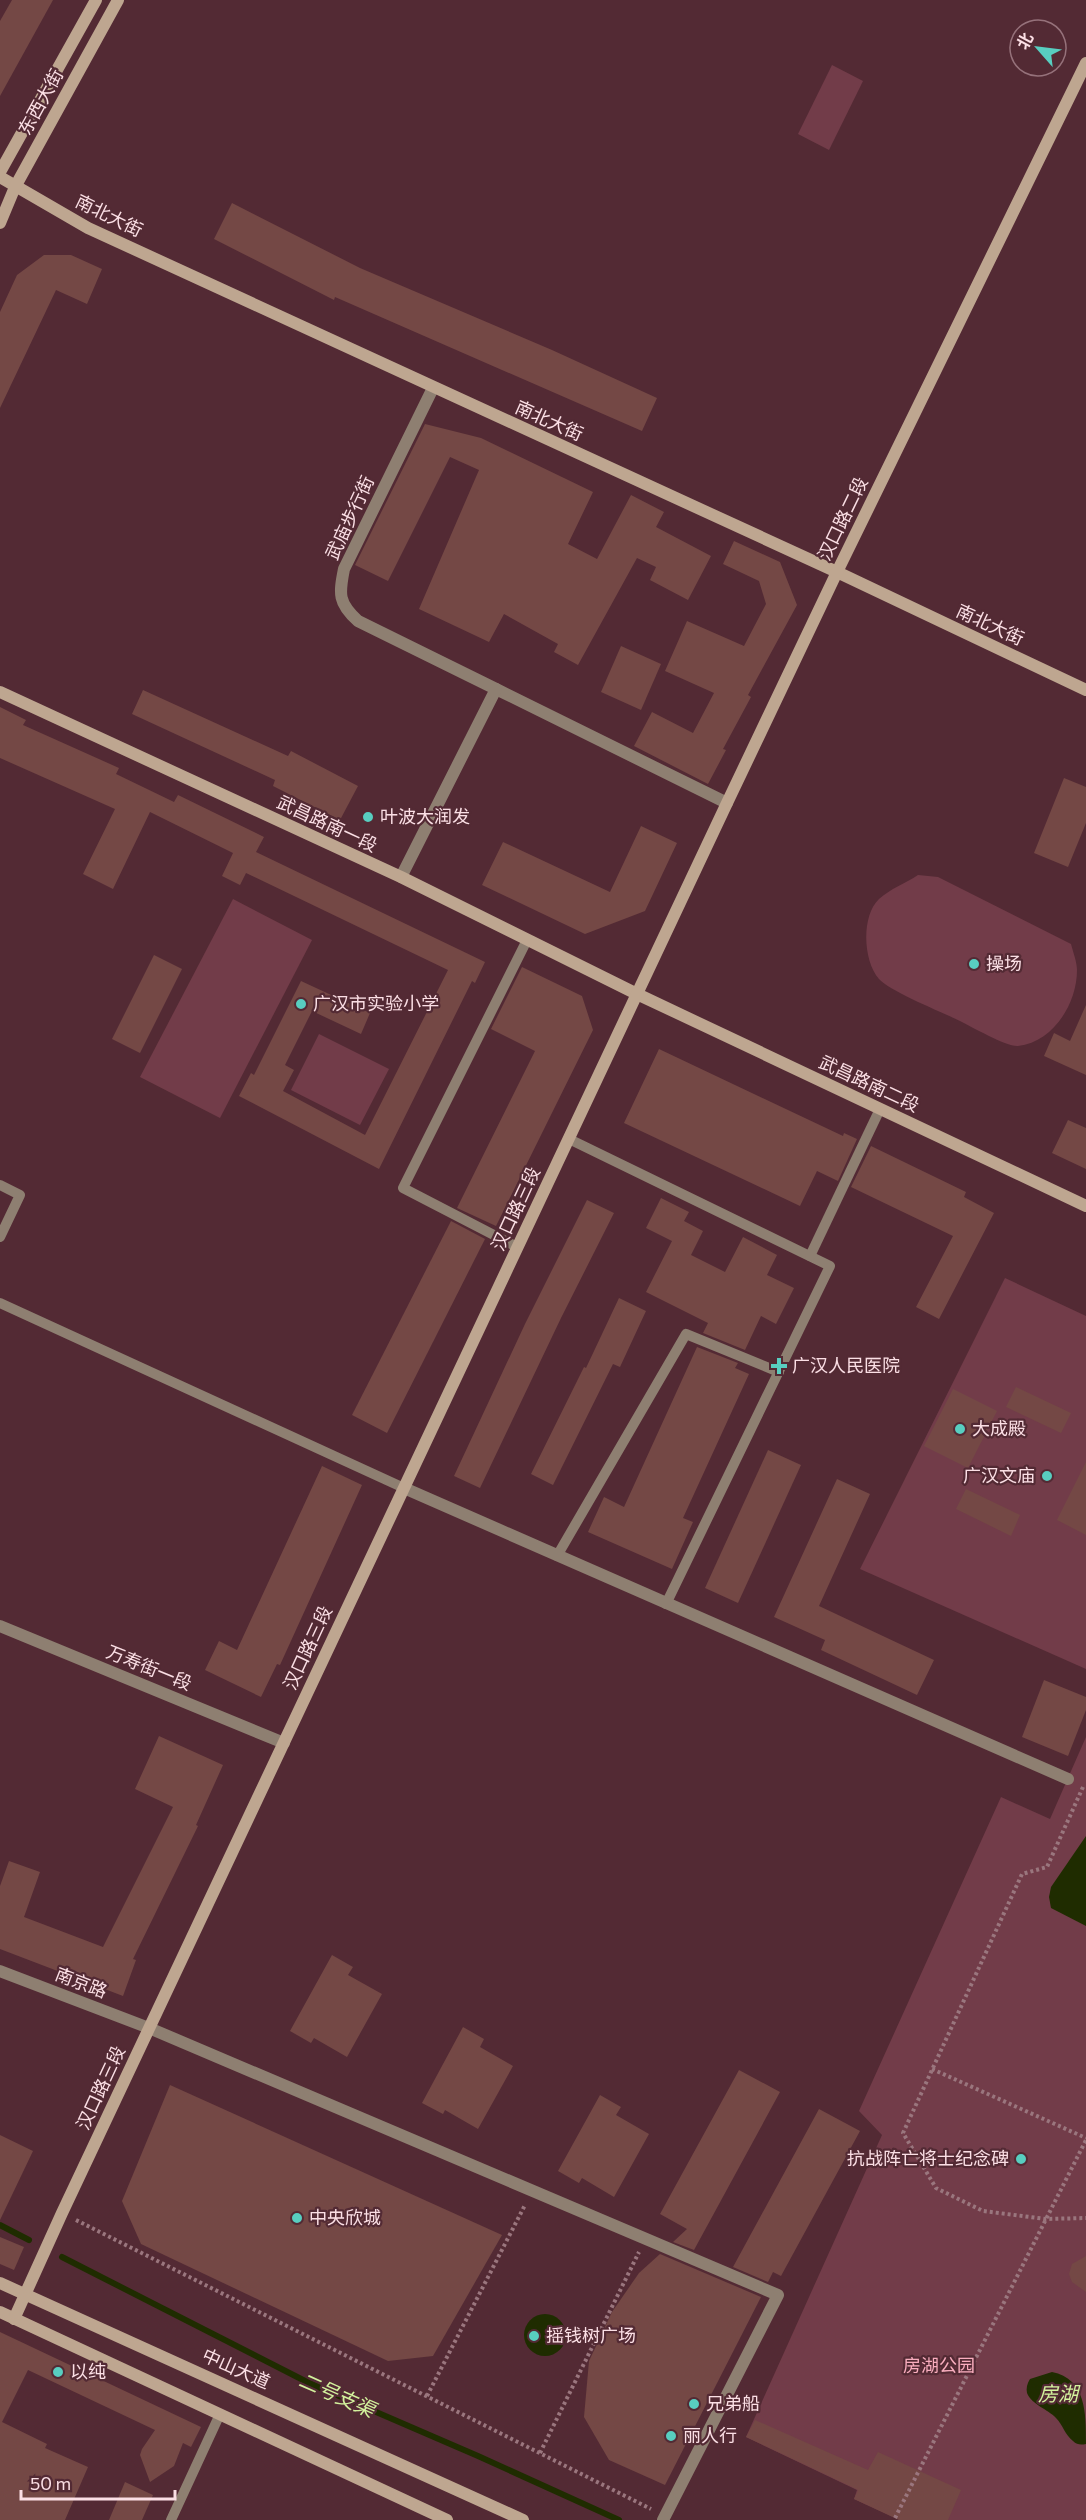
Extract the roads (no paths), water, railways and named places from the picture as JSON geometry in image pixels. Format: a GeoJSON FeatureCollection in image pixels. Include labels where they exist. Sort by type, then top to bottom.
{"type":"FeatureCollection","features":[{"type":"Feature","properties":{"kind":"street","name":"东西大街"},"geometry":{"type":"LineString","coordinates":[[0,172],[96,0]]}},
{"type":"Feature","properties":{"kind":"street","name":"东西大街"},"geometry":{"type":"LineString","coordinates":[[0,223],[15,187],[118,0]]}},
{"type":"Feature","properties":{"kind":"street","name":"汉口路二段"},"geometry":{"type":"LineString","coordinates":[[637,994],[837,572],[1086,63]]}},
{"type":"Feature","properties":{"kind":"street","name":"南北大街"},"geometry":{"type":"LineString","coordinates":[[0,177],[88,228],[837,572],[1086,690]]}},
{"type":"Feature","properties":{"kind":"street","name":"武庙步行街"},"geometry":{"type":"LineString","coordinates":[[433,388],[344,569],[340,590],[345,609],[358,621],[727,803]]}},
{"type":"Feature","properties":{"kind":"street"},"geometry":{"type":"LineString","coordinates":[[401,878],[496,689]]}},
{"type":"Feature","properties":{"kind":"street","name":"武昌路南一段"},"geometry":{"type":"LineString","coordinates":[[0,692],[401,878],[637,994]]}},
{"type":"Feature","properties":{"kind":"street","name":"武昌路南二段"},"geometry":{"type":"LineString","coordinates":[[637,994],[1086,1206]]}},
{"type":"Feature","properties":{"kind":"street","name":"汉口路三段"},"geometry":{"type":"LineString","coordinates":[[14,2319],[24,2293],[637,994]]}},
{"type":"Feature","properties":{"kind":"street"},"geometry":{"type":"LineString","coordinates":[[404,1488],[1068,1779]]}},
{"type":"Feature","properties":{"kind":"street","name":"万寿街一段"},"geometry":{"type":"LineString","coordinates":[[0,1626],[284,1743]]}},
{"type":"Feature","properties":{"kind":"street","name":"南京路"},"geometry":{"type":"LineString","coordinates":[[0,1971],[149,2028],[778,2295],[664,2518]]}},
{"type":"Feature","properties":{"kind":"street","name":"中山大道"},"geometry":{"type":"LineString","coordinates":[[0,2283],[523,2520]]}},
{"type":"Feature","properties":{"kind":"street"},"geometry":{"type":"LineString","coordinates":[[0,2312],[220,2414],[422,2515],[447,2520]]}},
{"type":"Feature","properties":{"kind":"lane"},"geometry":{"type":"LineString","coordinates":[[517,1247],[403,1188],[527,940]]}},
{"type":"Feature","properties":{"kind":"lane"},"geometry":{"type":"LineString","coordinates":[[810,1256],[880,1109]]}},
{"type":"Feature","properties":{"kind":"lane"},"geometry":{"type":"LineString","coordinates":[[568,1139],[830,1266],[666,1604]]}},
{"type":"Feature","properties":{"kind":"lane"},"geometry":{"type":"LineString","coordinates":[[0,1185],[20,1195],[0,1237]]}},
{"type":"Feature","properties":{"kind":"lane"},"geometry":{"type":"LineString","coordinates":[[0,1303],[404,1488]]}},
{"type":"Feature","properties":{"kind":"lane"},"geometry":{"type":"LineString","coordinates":[[557,1556],[686,1334],[779,1372]]}},
{"type":"Feature","properties":{"kind":"lane"},"geometry":{"type":"LineString","coordinates":[[171,2520],[220,2414]]}},
{"type":"Feature","properties":{"kind":"water"},"geometry":{"type":"Polygon","coordinates":[[[1086,1836],[1086,1926],[1051,1908],[1049,1897],[1051,1887],[1086,1836]]]}},
{"type":"Feature","properties":{"kind":"water"},"geometry":{"type":"Polygon","coordinates":[[[545,2314],[560,2320],[566,2335],[560,2350],[545,2356],[530,2350],[524,2335],[530,2320],[545,2314]]]}},
{"type":"Feature","properties":{"kind":"water","name":"房湖"},"geometry":{"type":"Polygon","coordinates":[[[1052,2372],[1063,2376],[1078,2389],[1084,2409],[1086,2444],[1079,2444],[1068,2436],[1056,2418],[1033,2401],[1027,2393],[1030,2379],[1052,2372]]]}},
{"type":"Feature","properties":{"kind":"waterway","name":"二号支渠"},"geometry":{"type":"LineString","coordinates":[[0,2225],[29,2240]]}},
{"type":"Feature","properties":{"kind":"waterway","name":"二号支渠"},"geometry":{"type":"LineString","coordinates":[[62,2257],[309,2383],[619,2520]]}},
{"type":"Feature","properties":{"kind":"place","name":"叶波大润发"},"geometry":{"type":"Point","coordinates":[368,817]}},
{"type":"Feature","properties":{"kind":"place","name":"操场"},"geometry":{"type":"Point","coordinates":[974,964]}},
{"type":"Feature","properties":{"kind":"place","name":"广汉市实验小学"},"geometry":{"type":"Point","coordinates":[301,1004]}},
{"type":"Feature","properties":{"kind":"place","name":"广汉人民医院"},"geometry":{"type":"Point","coordinates":[779,1366]}},
{"type":"Feature","properties":{"kind":"place","name":"大成殿"},"geometry":{"type":"Point","coordinates":[960,1429]}},
{"type":"Feature","properties":{"kind":"place","name":"广汉文庙"},"geometry":{"type":"Point","coordinates":[1047,1476]}},
{"type":"Feature","properties":{"kind":"place","name":"抗战阵亡将士纪念碑"},"geometry":{"type":"Point","coordinates":[1021,2159]}},
{"type":"Feature","properties":{"kind":"place","name":"中央欣城"},"geometry":{"type":"Point","coordinates":[297,2218]}},
{"type":"Feature","properties":{"kind":"place","name":"摇钱树广场"},"geometry":{"type":"Point","coordinates":[534,2336]}},
{"type":"Feature","properties":{"kind":"place","name":"以纯"},"geometry":{"type":"Point","coordinates":[58,2372]}},
{"type":"Feature","properties":{"kind":"place","name":"兄弟船"},"geometry":{"type":"Point","coordinates":[694,2404]}},
{"type":"Feature","properties":{"kind":"place","name":"丽人行"},"geometry":{"type":"Point","coordinates":[671,2436]}},
{"type":"Feature","properties":{"kind":"park label","name":"房湖公园"},"geometry":{"type":"Point","coordinates":[939,2366]}}]}
